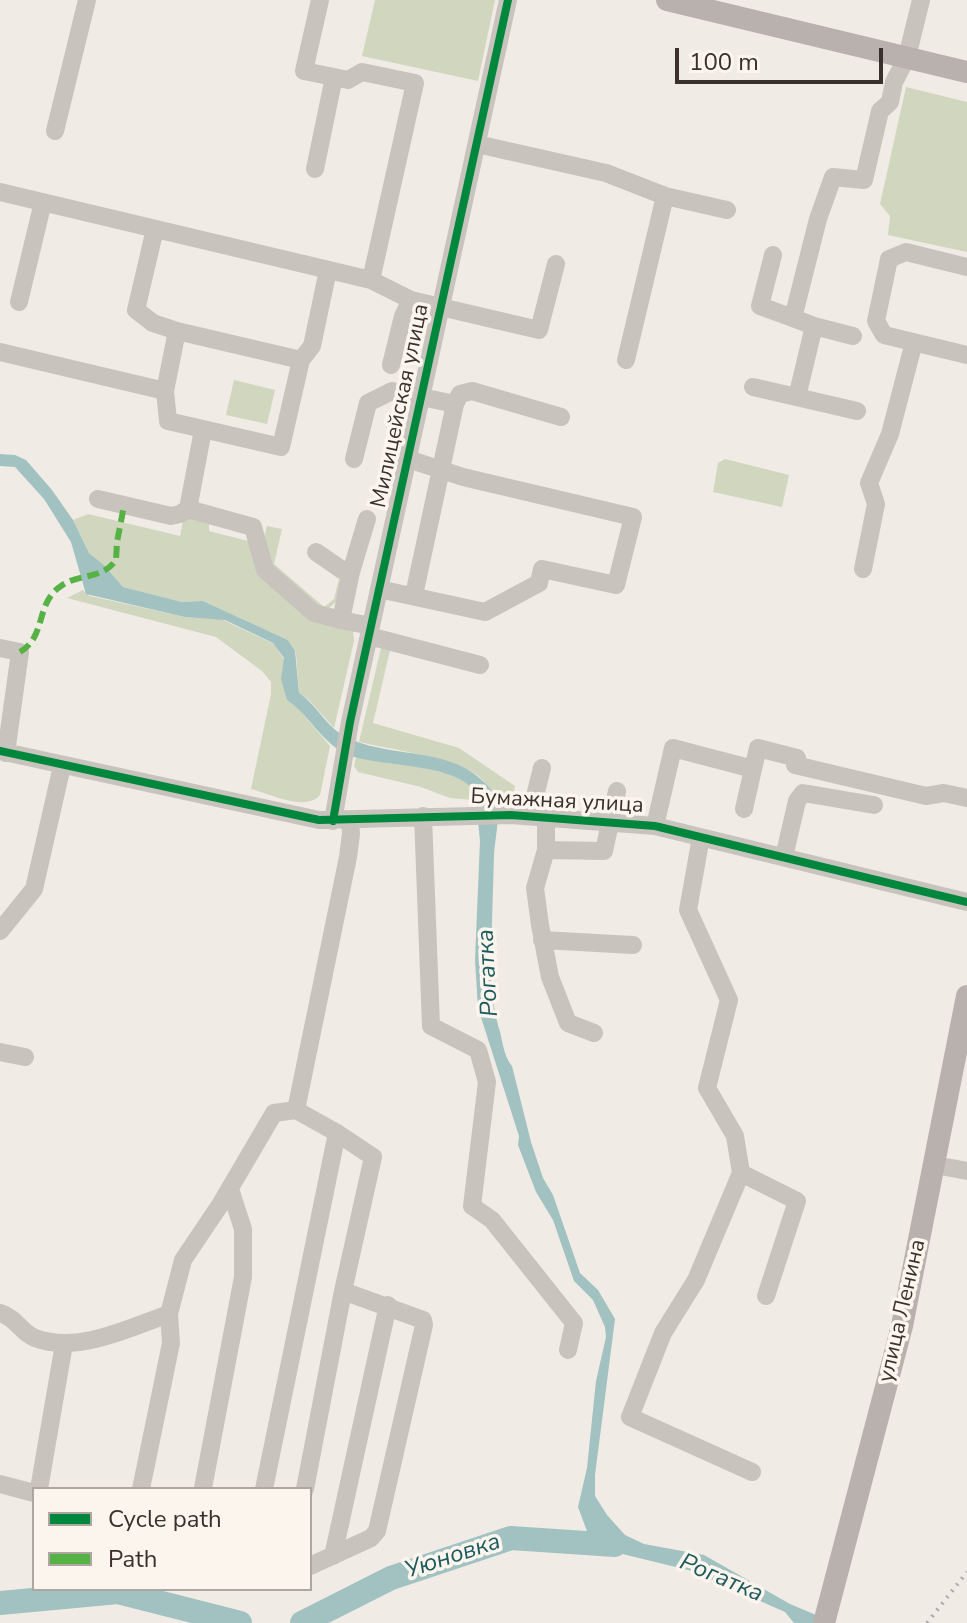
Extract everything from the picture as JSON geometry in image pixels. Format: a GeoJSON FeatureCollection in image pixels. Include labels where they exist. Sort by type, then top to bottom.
{"type":"FeatureCollection","features":[{"type":"Feature","properties":{"kind":"main road"},"geometry":{"type":"LineString","coordinates":[[667,0],[967,72]]}},
{"type":"Feature","properties":{"kind":"main road","name":"улица Ленина"},"geometry":{"type":"LineString","coordinates":[[824,1623],[902,1326],[967,996]]}},
{"type":"Feature","properties":{"kind":"street"},"geometry":{"type":"LineString","coordinates":[[55,131],[87,0]]}},
{"type":"Feature","properties":{"kind":"street"},"geometry":{"type":"LineString","coordinates":[[320,0],[304,71],[348,80],[362,72],[415,83],[371,280]]}},
{"type":"Feature","properties":{"kind":"street","name":"Милицейская улица"},"geometry":{"type":"LineString","coordinates":[[296,1110],[348,857],[341,820],[341,763],[508,0]]}},
{"type":"Feature","properties":{"kind":"street"},"geometry":{"type":"LineString","coordinates":[[793,318],[818,219],[833,177],[864,180],[880,111],[890,102],[894,82],[907,57],[921,0]]}},
{"type":"Feature","properties":{"kind":"street"},"geometry":{"type":"LineString","coordinates":[[315,169],[334,77]]}},
{"type":"Feature","properties":{"kind":"street"},"geometry":{"type":"LineString","coordinates":[[477,144],[606,173],[665,196],[727,210]]}},
{"type":"Feature","properties":{"kind":"street"},"geometry":{"type":"LineString","coordinates":[[0,192],[371,280],[411,300],[539,330],[556,264]]}},
{"type":"Feature","properties":{"kind":"street"},"geometry":{"type":"LineString","coordinates":[[626,360],[665,196]]}},
{"type":"Feature","properties":{"kind":"street"},"geometry":{"type":"LineString","coordinates":[[19,302],[43,202]]}},
{"type":"Feature","properties":{"kind":"street"},"geometry":{"type":"LineString","coordinates":[[155,229],[136,310],[153,323],[177,331],[301,360]]}},
{"type":"Feature","properties":{"kind":"street"},"geometry":{"type":"LineString","coordinates":[[967,267],[906,252],[889,259],[876,321],[884,335],[967,355]]}},
{"type":"Feature","properties":{"kind":"street"},"geometry":{"type":"LineString","coordinates":[[773,255],[760,306],[814,326],[853,336]]}},
{"type":"Feature","properties":{"kind":"street"},"geometry":{"type":"LineString","coordinates":[[177,331],[165,391],[168,421],[281,447],[301,360],[312,346],[328,270]]}},
{"type":"Feature","properties":{"kind":"street"},"geometry":{"type":"LineString","coordinates":[[391,365],[403,316],[411,300]]}},
{"type":"Feature","properties":{"kind":"street"},"geometry":{"type":"LineString","coordinates":[[797,397],[814,326]]}},
{"type":"Feature","properties":{"kind":"street"},"geometry":{"type":"LineString","coordinates":[[863,569],[876,504],[869,483],[890,434],[914,342]]}},
{"type":"Feature","properties":{"kind":"street"},"geometry":{"type":"LineString","coordinates":[[0,352],[165,391]]}},
{"type":"Feature","properties":{"kind":"street"},"geometry":{"type":"LineString","coordinates":[[753,387],[857,411]]}},
{"type":"Feature","properties":{"kind":"street"},"geometry":{"type":"LineString","coordinates":[[354,459],[368,403],[392,391],[455,404]]}},
{"type":"Feature","properties":{"kind":"street"},"geometry":{"type":"LineString","coordinates":[[414,595],[455,404],[460,394],[472,391],[561,417]]}},
{"type":"Feature","properties":{"kind":"street"},"geometry":{"type":"LineString","coordinates":[[98,499],[171,516],[188,509],[203,430]]}},
{"type":"Feature","properties":{"kind":"street"},"geometry":{"type":"LineString","coordinates":[[379,589],[485,612],[539,583],[542,569],[616,585],[633,517],[463,477],[408,459]]}},
{"type":"Feature","properties":{"kind":"street"},"geometry":{"type":"LineString","coordinates":[[188,509],[253,527],[265,570],[314,613],[480,665]]}},
{"type":"Feature","properties":{"kind":"street"},"geometry":{"type":"LineString","coordinates":[[341,620],[367,519]]}},
{"type":"Feature","properties":{"kind":"street"},"geometry":{"type":"LineString","coordinates":[[316,552],[342,570],[351,572]]}},
{"type":"Feature","properties":{"kind":"street"},"geometry":{"type":"LineString","coordinates":[[0,648],[20,652],[6,694],[3,752]]}},
{"type":"Feature","properties":{"kind":"street"},"geometry":{"type":"LineString","coordinates":[[655,826],[673,748],[753,769]]}},
{"type":"Feature","properties":{"kind":"street"},"geometry":{"type":"LineString","coordinates":[[744,809],[758,748],[797,758],[795,765],[810,769],[926,796],[944,793],[967,798]]}},
{"type":"Feature","properties":{"kind":"street","name":"Бумажная улица"},"geometry":{"type":"LineString","coordinates":[[3,752],[239,804],[341,820],[464,814],[609,820],[655,826],[967,902]]}},
{"type":"Feature","properties":{"kind":"street"},"geometry":{"type":"LineString","coordinates":[[0,931],[34,889],[62,766]]}},
{"type":"Feature","properties":{"kind":"street"},"geometry":{"type":"LineString","coordinates":[[542,768],[529,816],[546,850],[535,888],[542,940],[550,977],[568,1023],[594,1033]]}},
{"type":"Feature","properties":{"kind":"street"},"geometry":{"type":"LineString","coordinates":[[546,850],[604,851],[617,791]]}},
{"type":"Feature","properties":{"kind":"street"},"geometry":{"type":"LineString","coordinates":[[784,857],[797,801],[803,793],[874,805]]}},
{"type":"Feature","properties":{"kind":"street"},"geometry":{"type":"LineString","coordinates":[[423,816],[431,1026],[478,1050],[487,1082],[472,1206],[492,1220],[574,1323],[568,1350]]}},
{"type":"Feature","properties":{"kind":"street"},"geometry":{"type":"LineString","coordinates":[[701,837],[688,910],[729,1000],[707,1088],[735,1136],[741,1173],[696,1280],[663,1333],[630,1417],[752,1472]]}},
{"type":"Feature","properties":{"kind":"street"},"geometry":{"type":"LineString","coordinates":[[542,940],[633,945]]}},
{"type":"Feature","properties":{"kind":"street"},"geometry":{"type":"LineString","coordinates":[[0,1052],[25,1057]]}},
{"type":"Feature","properties":{"kind":"street"},"geometry":{"type":"LineString","coordinates":[[141,1487],[171,1343],[169,1314],[183,1260],[230,1189],[274,1113],[296,1110],[373,1157],[343,1291],[305,1487]]}},
{"type":"Feature","properties":{"kind":"street"},"geometry":{"type":"LineString","coordinates":[[264,1487],[337,1133]]}},
{"type":"Feature","properties":{"kind":"street"},"geometry":{"type":"LineString","coordinates":[[935,1165],[967,1171]]}},
{"type":"Feature","properties":{"kind":"street"},"geometry":{"type":"LineString","coordinates":[[741,1173],[797,1201],[766,1296]]}},
{"type":"Feature","properties":{"kind":"street"},"geometry":{"type":"LineString","coordinates":[[203,1487],[243,1277],[243,1229],[230,1189]]}},
{"type":"Feature","properties":{"kind":"street"},"geometry":{"type":"LineString","coordinates":[[312,1565],[371,1538],[377,1531],[424,1325],[423,1320],[388,1305],[343,1291]]}},
{"type":"Feature","properties":{"kind":"street"},"geometry":{"type":"LineString","coordinates":[[333,1556],[388,1305]]}},
{"type":"Feature","properties":{"kind":"street"},"geometry":{"type":"LineString","coordinates":[[0,1313],[11,1316],[32,1337],[64,1344],[105,1337],[169,1314]]}},
{"type":"Feature","properties":{"kind":"street"},"geometry":{"type":"LineString","coordinates":[[39,1487],[64,1344]]}},
{"type":"Feature","properties":{"kind":"street"},"geometry":{"type":"LineString","coordinates":[[0,1484],[32,1492]]}},
{"type":"Feature","properties":{"kind":"green space"},"geometry":{"type":"Polygon","coordinates":[[[375,0],[495,0],[478,81],[362,56],[375,0]]]}},
{"type":"Feature","properties":{"kind":"green space"},"geometry":{"type":"Polygon","coordinates":[[[906,87],[967,102],[967,252],[888,235],[890,216],[880,204],[906,87]]]}},
{"type":"Feature","properties":{"kind":"green space"},"geometry":{"type":"Polygon","coordinates":[[[234,380],[275,390],[267,424],[226,415],[234,380]]]}},
{"type":"Feature","properties":{"kind":"green space"},"geometry":{"type":"Polygon","coordinates":[[[725,459],[789,475],[782,507],[713,492],[718,463],[725,459]]]}},
{"type":"Feature","properties":{"kind":"green space"},"geometry":{"type":"Polygon","coordinates":[[[88,514],[180,536],[183,521],[197,515],[209,519],[209,531],[248,541],[254,560],[353,630],[354,641],[334,728],[299,693],[296,653],[288,640],[203,601],[182,602],[123,587],[89,553],[73,520],[88,514]]]}},
{"type":"Feature","properties":{"kind":"green space"},"geometry":{"type":"Polygon","coordinates":[[[267,526],[282,529],[274,564],[324,607],[334,599],[340,575],[344,577],[336,602],[328,609],[322,608],[269,564],[264,538],[267,526]]]}},
{"type":"Feature","properties":{"kind":"green space"},"geometry":{"type":"Polygon","coordinates":[[[83,590],[90,596],[185,617],[221,619],[274,644],[285,661],[287,700],[298,708],[330,746],[320,795],[314,800],[297,802],[251,789],[271,694],[271,682],[262,671],[216,637],[67,598],[83,590]]]}},
{"type":"Feature","properties":{"kind":"green space"},"geometry":{"type":"Polygon","coordinates":[[[391,646],[373,723],[459,748],[515,786],[512,801],[496,801],[488,786],[467,769],[421,755],[359,742],[381,648],[391,646]]]}},
{"type":"Feature","properties":{"kind":"green space"},"geometry":{"type":"Polygon","coordinates":[[[356,757],[446,773],[468,783],[475,800],[450,798],[421,787],[358,772],[354,766],[356,757]]]}},
{"type":"Feature","properties":{"kind":"water","name":"Рогатка"},"geometry":{"type":"Polygon","coordinates":[[[0,454],[26,460],[73,520],[89,553],[123,587],[182,602],[203,601],[288,640],[295,651],[299,693],[337,731],[378,748],[454,763],[471,771],[490,789],[498,813],[491,978],[496,1019],[505,1054],[512,1066],[531,1142],[580,1273],[598,1290],[615,1319],[595,1496],[625,1535],[644,1544],[704,1555],[790,1604],[835,1623],[794,1623],[785,1612],[692,1571],[602,1549],[588,1534],[578,1507],[587,1468],[605,1327],[593,1300],[574,1281],[553,1220],[536,1192],[518,1145],[519,1136],[478,1008],[475,960],[480,841],[475,791],[451,775],[365,760],[341,751],[287,700],[281,679],[284,658],[273,643],[225,620],[185,617],[86,594],[71,542],[44,499],[15,467],[0,466],[0,454]]]}},
{"type":"Feature","properties":{"kind":"waterway","name":"Уюновка"},"geometry":{"type":"LineString","coordinates":[[302,1623],[391,1578],[511,1538],[615,1545]]}},
{"type":"Feature","properties":{"kind":"waterway","name":"Уюновка"},"geometry":{"type":"LineString","coordinates":[[0,1603],[118,1592],[240,1623]]}},
{"type":"Feature","properties":{"kind":"railway"},"geometry":{"type":"LineString","coordinates":[[927,1623],[967,1572]]}},
{"type":"Feature","properties":{"kind":"marked path"},"geometry":{"type":"LineString","coordinates":[[20,652],[34,637],[53,593],[68,582],[104,571],[116,560],[124,506]]}},
{"type":"Feature","properties":{"kind":"cycle path"},"geometry":{"type":"LineString","coordinates":[[333,821],[350,722],[508,0]]}},
{"type":"Feature","properties":{"kind":"cycle path"},"geometry":{"type":"LineString","coordinates":[[0,751],[319,820],[511,815],[655,826],[967,902]]}}]}
